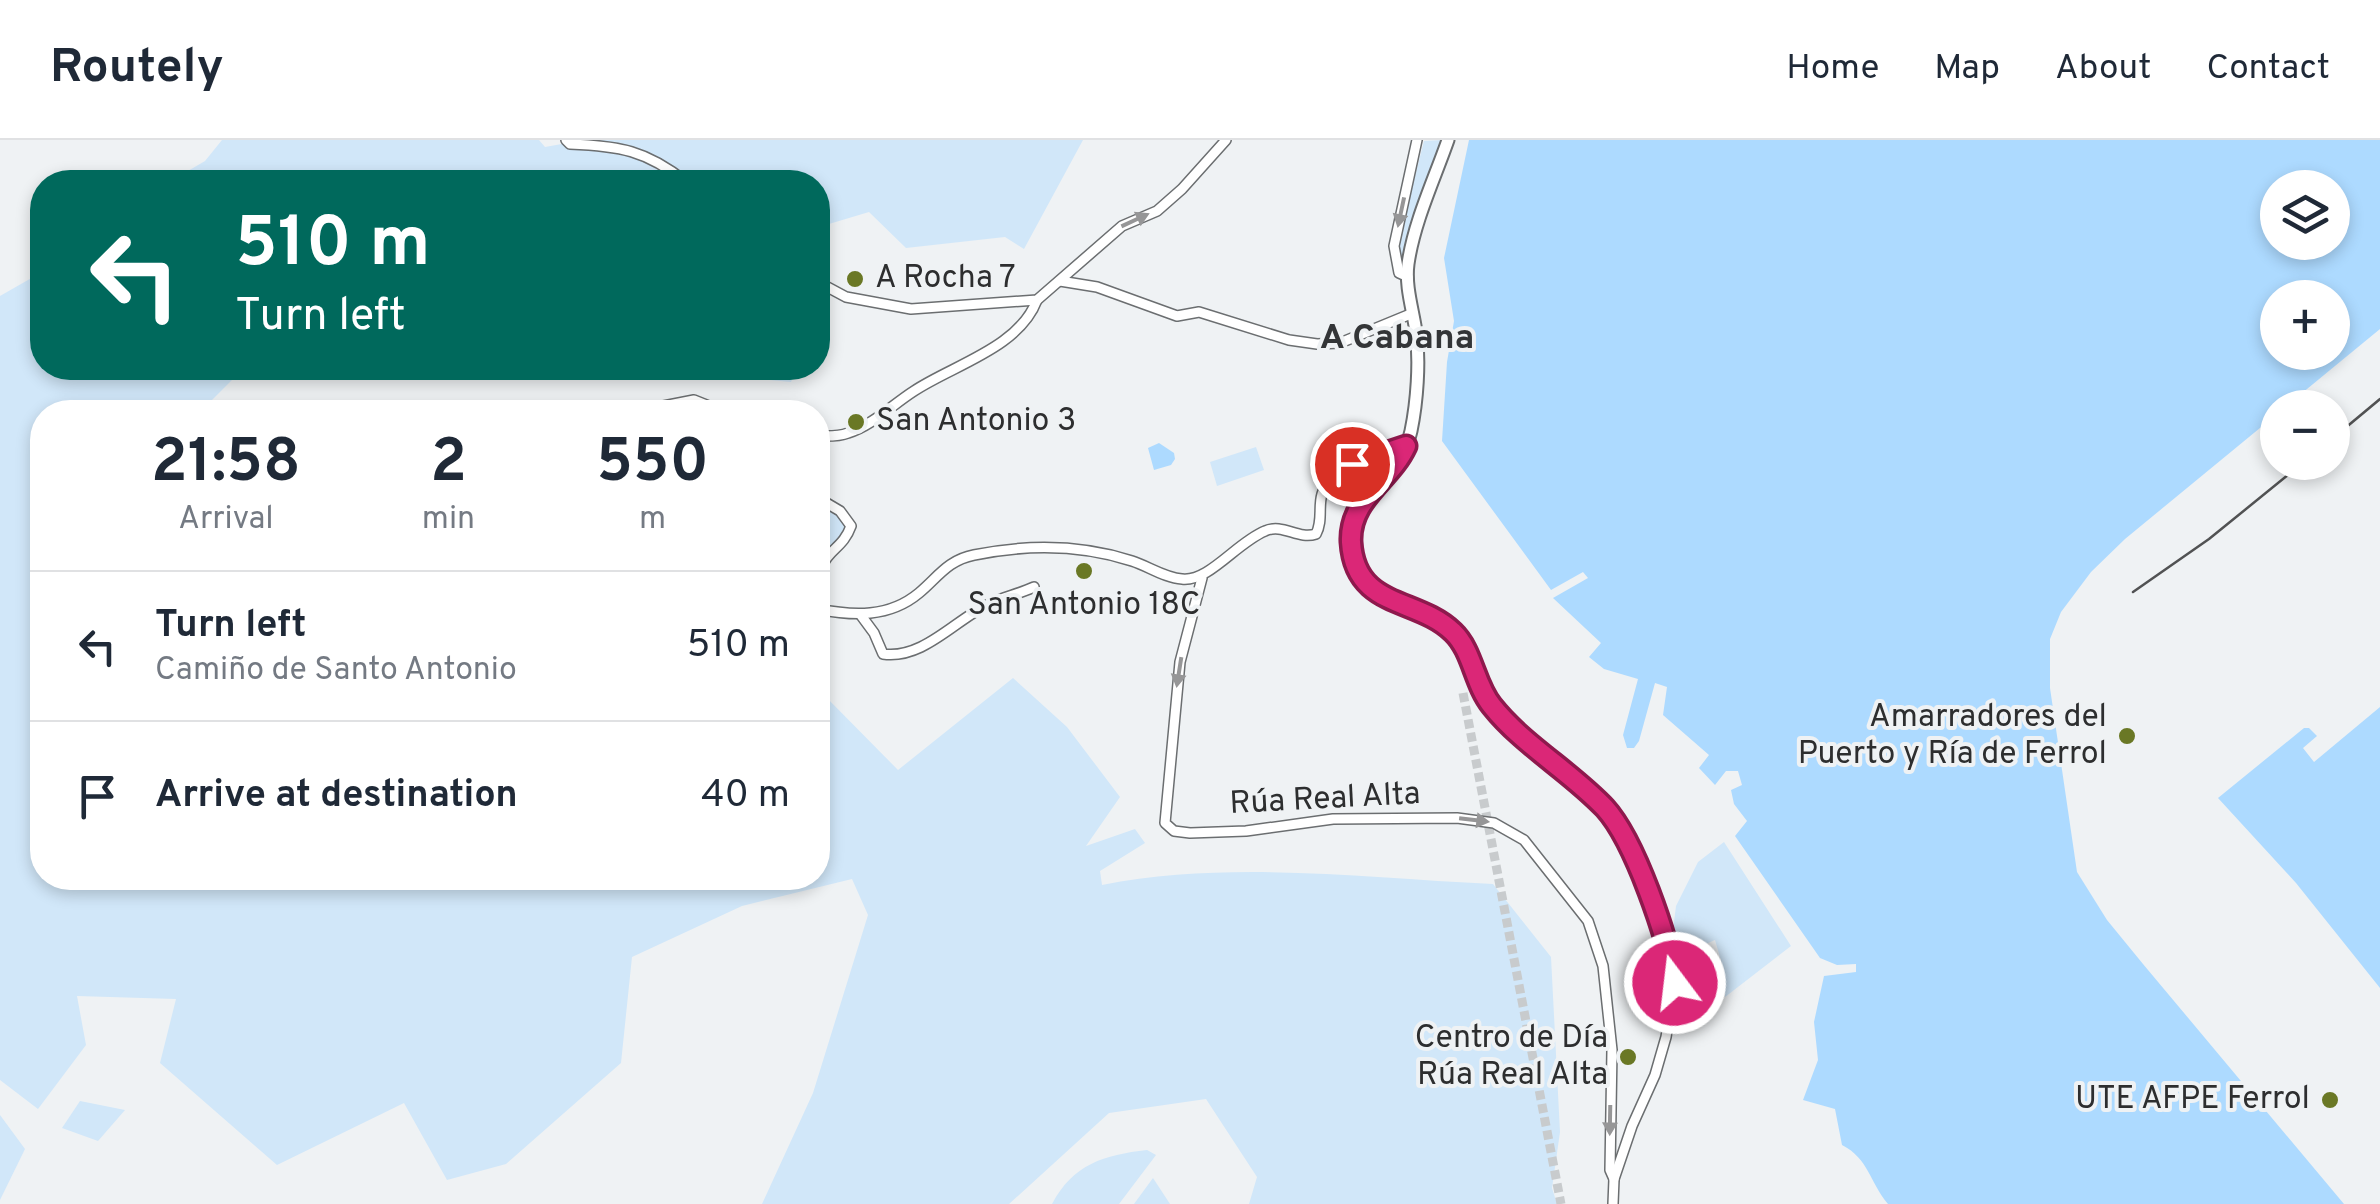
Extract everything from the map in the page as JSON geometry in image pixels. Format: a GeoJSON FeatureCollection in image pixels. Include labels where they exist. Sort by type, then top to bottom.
{"type":"FeatureCollection","features":[{"type":"Feature","properties":{"kind":"main road"},"geometry":{"type":"LineString","coordinates":[[1373,590],[1356,564],[1352,546],[1356,514],[1367,495],[1390,473],[1406,446],[1412,422],[1417,351],[1408,277],[1415,236],[1448,140]]}},
{"type":"Feature","properties":{"kind":"street"},"geometry":{"type":"LineString","coordinates":[[566,140],[570,144],[631,149],[671,170]]}},
{"type":"Feature","properties":{"kind":"street"},"geometry":{"type":"LineString","coordinates":[[830,435],[859,428],[1002,340],[1020,326],[1037,300],[1082,258],[1122,226],[1157,210],[1226,140]]}},
{"type":"Feature","properties":{"kind":"street"},"geometry":{"type":"LineString","coordinates":[[1408,277],[1398,273],[1394,246],[1417,140]]}},
{"type":"Feature","properties":{"kind":"street"},"geometry":{"type":"LineString","coordinates":[[1060,281],[1097,287],[1177,316],[1200,312],[1289,340],[1316,344],[1340,343],[1413,314]]}},
{"type":"Feature","properties":{"kind":"street"},"geometry":{"type":"LineString","coordinates":[[830,288],[846,297],[911,309],[1037,300]]}},
{"type":"Feature","properties":{"kind":"street"},"geometry":{"type":"LineString","coordinates":[[830,610],[860,614],[891,609],[961,558],[1031,546],[1096,552],[1180,580],[1202,578],[1236,546],[1270,528],[1303,536],[1316,534],[1323,491],[1337,475],[1362,459],[1406,446]]}},
{"type":"Feature","properties":{"kind":"street"},"geometry":{"type":"LineString","coordinates":[[1337,475],[1367,495]]}},
{"type":"Feature","properties":{"kind":"street"},"geometry":{"type":"LineString","coordinates":[[830,505],[840,510],[851,526],[845,540],[830,550]]}},
{"type":"Feature","properties":{"kind":"street","name":"Rúa Real Alta"},"geometry":{"type":"LineString","coordinates":[[1202,578],[1180,662],[1166,823],[1174,832],[1190,833],[1333,819],[1456,818],[1494,823],[1524,840],[1588,921],[1603,966],[1612,1050],[1610,1170],[1614,1204]]}},
{"type":"Feature","properties":{"kind":"street"},"geometry":{"type":"LineString","coordinates":[[860,614],[883,654],[892,655],[936,638],[988,604],[1034,587]]}},
{"type":"Feature","properties":{"kind":"street"},"geometry":{"type":"LineString","coordinates":[[1373,590],[1432,617],[1454,633],[1494,708],[1606,808],[1635,861],[1670,958],[1675,993],[1655,1075],[1614,1179]]}},
{"type":"Feature","properties":{"kind":"shaded area"},"geometry":{"type":"Polygon","coordinates":[[[222,140],[539,140],[545,147],[584,140],[1083,140],[1024,249],[1005,237],[906,248],[869,212],[830,224],[830,170],[190,170],[205,161],[222,140]]]}},
{"type":"Feature","properties":{"kind":"shaded area"},"geometry":{"type":"Polygon","coordinates":[[[1443,140],[1402,267],[1397,247],[1424,141],[1443,140]]]}},
{"type":"Feature","properties":{"kind":"shaded area"},"geometry":{"type":"Polygon","coordinates":[[[30,279],[30,380],[232,380],[212,400],[30,400],[30,890],[807,890],[742,906],[632,957],[621,1063],[506,1164],[447,1180],[404,1103],[277,1165],[160,1063],[176,999],[77,996],[86,1045],[38,1109],[0,1080],[0,296],[30,279]]]}},
{"type":"Feature","properties":{"kind":"shaded area"},"geometry":{"type":"Polygon","coordinates":[[[1256,447],[1264,470],[1217,486],[1210,462],[1256,447]]]}},
{"type":"Feature","properties":{"kind":"shaded area"},"geometry":{"type":"Polygon","coordinates":[[[830,509],[840,518],[846,533],[830,548],[830,509]]]}},
{"type":"Feature","properties":{"kind":"shaded area"},"geometry":{"type":"Polygon","coordinates":[[[1013,678],[1067,727],[1120,797],[1086,846],[1135,829],[1145,843],[1100,871],[1102,885],[1199,873],[1248,872],[1493,884],[1551,957],[1560,1132],[1552,1188],[1557,1204],[1249,1204],[1257,1177],[1206,1099],[1109,1113],[1009,1204],[762,1204],[813,1093],[868,915],[852,879],[830,884],[830,701],[898,770],[1013,678]]]}},
{"type":"Feature","properties":{"kind":"shaded area"},"geometry":{"type":"Polygon","coordinates":[[[1724,842],[1791,946],[1725,997],[1724,971],[1715,940],[1685,953],[1673,930],[1676,906],[1698,862],[1724,842]]]}},
{"type":"Feature","properties":{"kind":"shaded area"},"geometry":{"type":"Polygon","coordinates":[[[80,1101],[125,1110],[98,1141],[62,1128],[80,1101]]]}},
{"type":"Feature","properties":{"kind":"shaded area"},"geometry":{"type":"Polygon","coordinates":[[[0,1115],[25,1149],[0,1200],[0,1115]]]}},
{"type":"Feature","properties":{"kind":"shaded area"},"geometry":{"type":"Polygon","coordinates":[[[1147,1150],[1156,1155],[1119,1204],[1052,1204],[1070,1179],[1091,1164],[1147,1150]]]}},
{"type":"Feature","properties":{"kind":"shaded area"},"geometry":{"type":"Polygon","coordinates":[[[1153,1178],[1170,1204],[1134,1204],[1153,1178]]]}},
{"type":"Feature","properties":{"kind":"water"},"geometry":{"type":"Polygon","coordinates":[[[1469,140],[2380,140],[2380,329],[2350,354],[2350,280],[2260,280],[2260,370],[2330,370],[2306,390],[2260,390],[2260,428],[2125,539],[2091,572],[2061,612],[2050,639],[2050,688],[2077,872],[2107,920],[2344,1204],[1888,1204],[1863,1164],[1842,1145],[1835,1109],[1803,1100],[1818,1060],[1814,1022],[1824,976],[1856,972],[1856,964],[1837,965],[1820,958],[1735,836],[1747,821],[1734,804],[1731,790],[1742,785],[1738,771],[1726,771],[1715,785],[1699,768],[1709,755],[1663,715],[1667,687],[1655,683],[1639,741],[1634,748],[1627,748],[1623,735],[1638,679],[1604,669],[1589,657],[1601,643],[1553,598],[1588,578],[1583,572],[1551,590],[1442,441],[1454,321],[1444,258],[1469,140]]]}},
{"type":"Feature","properties":{"kind":"water"},"geometry":{"type":"Polygon","coordinates":[[[1159,443],[1174,453],[1175,459],[1171,465],[1154,470],[1148,448],[1159,443]]]}},
{"type":"Feature","properties":{"kind":"water"},"geometry":{"type":"Polygon","coordinates":[[[2380,707],[2380,988],[2296,883],[2218,798],[2304,728],[2317,736],[2303,748],[2314,762],[2380,707]]]}},
{"type":"Feature","properties":{"kind":"tunnel"},"geometry":{"type":"LineString","coordinates":[[1463,693],[1561,1204]]}},
{"type":"Feature","properties":{"kind":"railway"},"geometry":{"type":"LineString","coordinates":[[2350,424],[2380,399]]}},
{"type":"Feature","properties":{"kind":"railway"},"geometry":{"type":"LineString","coordinates":[[2133,592],[2209,539],[2282,480]]}},
{"type":"Feature","properties":{"kind":"place","name":"A Rocha 7"},"geometry":{"type":"Point","coordinates":[855,279]}},
{"type":"Feature","properties":{"kind":"place","name":"San Antonio 3"},"geometry":{"type":"Point","coordinates":[856,422]}},
{"type":"Feature","properties":{"kind":"place","name":"San Antonio 18C"},"geometry":{"type":"Point","coordinates":[1084,571]}},
{"type":"Feature","properties":{"kind":"place","name":"Amarradores del Puerto y Ría de Ferrol"},"geometry":{"type":"Point","coordinates":[2127,736]}},
{"type":"Feature","properties":{"kind":"place","name":"Centro de Día Rúa Real Alta"},"geometry":{"type":"Point","coordinates":[1628,1057]}},
{"type":"Feature","properties":{"kind":"place","name":"UTE AFPE Ferrol"},"geometry":{"type":"Point","coordinates":[2330,1100]}},
{"type":"Feature","properties":{"kind":"district","name":"A Cabana"},"geometry":{"type":"Point","coordinates":[1397,339]}},
{"type":"Feature","properties":{"kind":"route"},"geometry":{"type":"LineString","coordinates":[[1352,464],[1406,446],[1390,473],[1360,504],[1351,532],[1356,564],[1378,594],[1432,617],[1454,633],[1494,708],[1599,802],[1617,823],[1640,872],[1675,983]]}}]}
